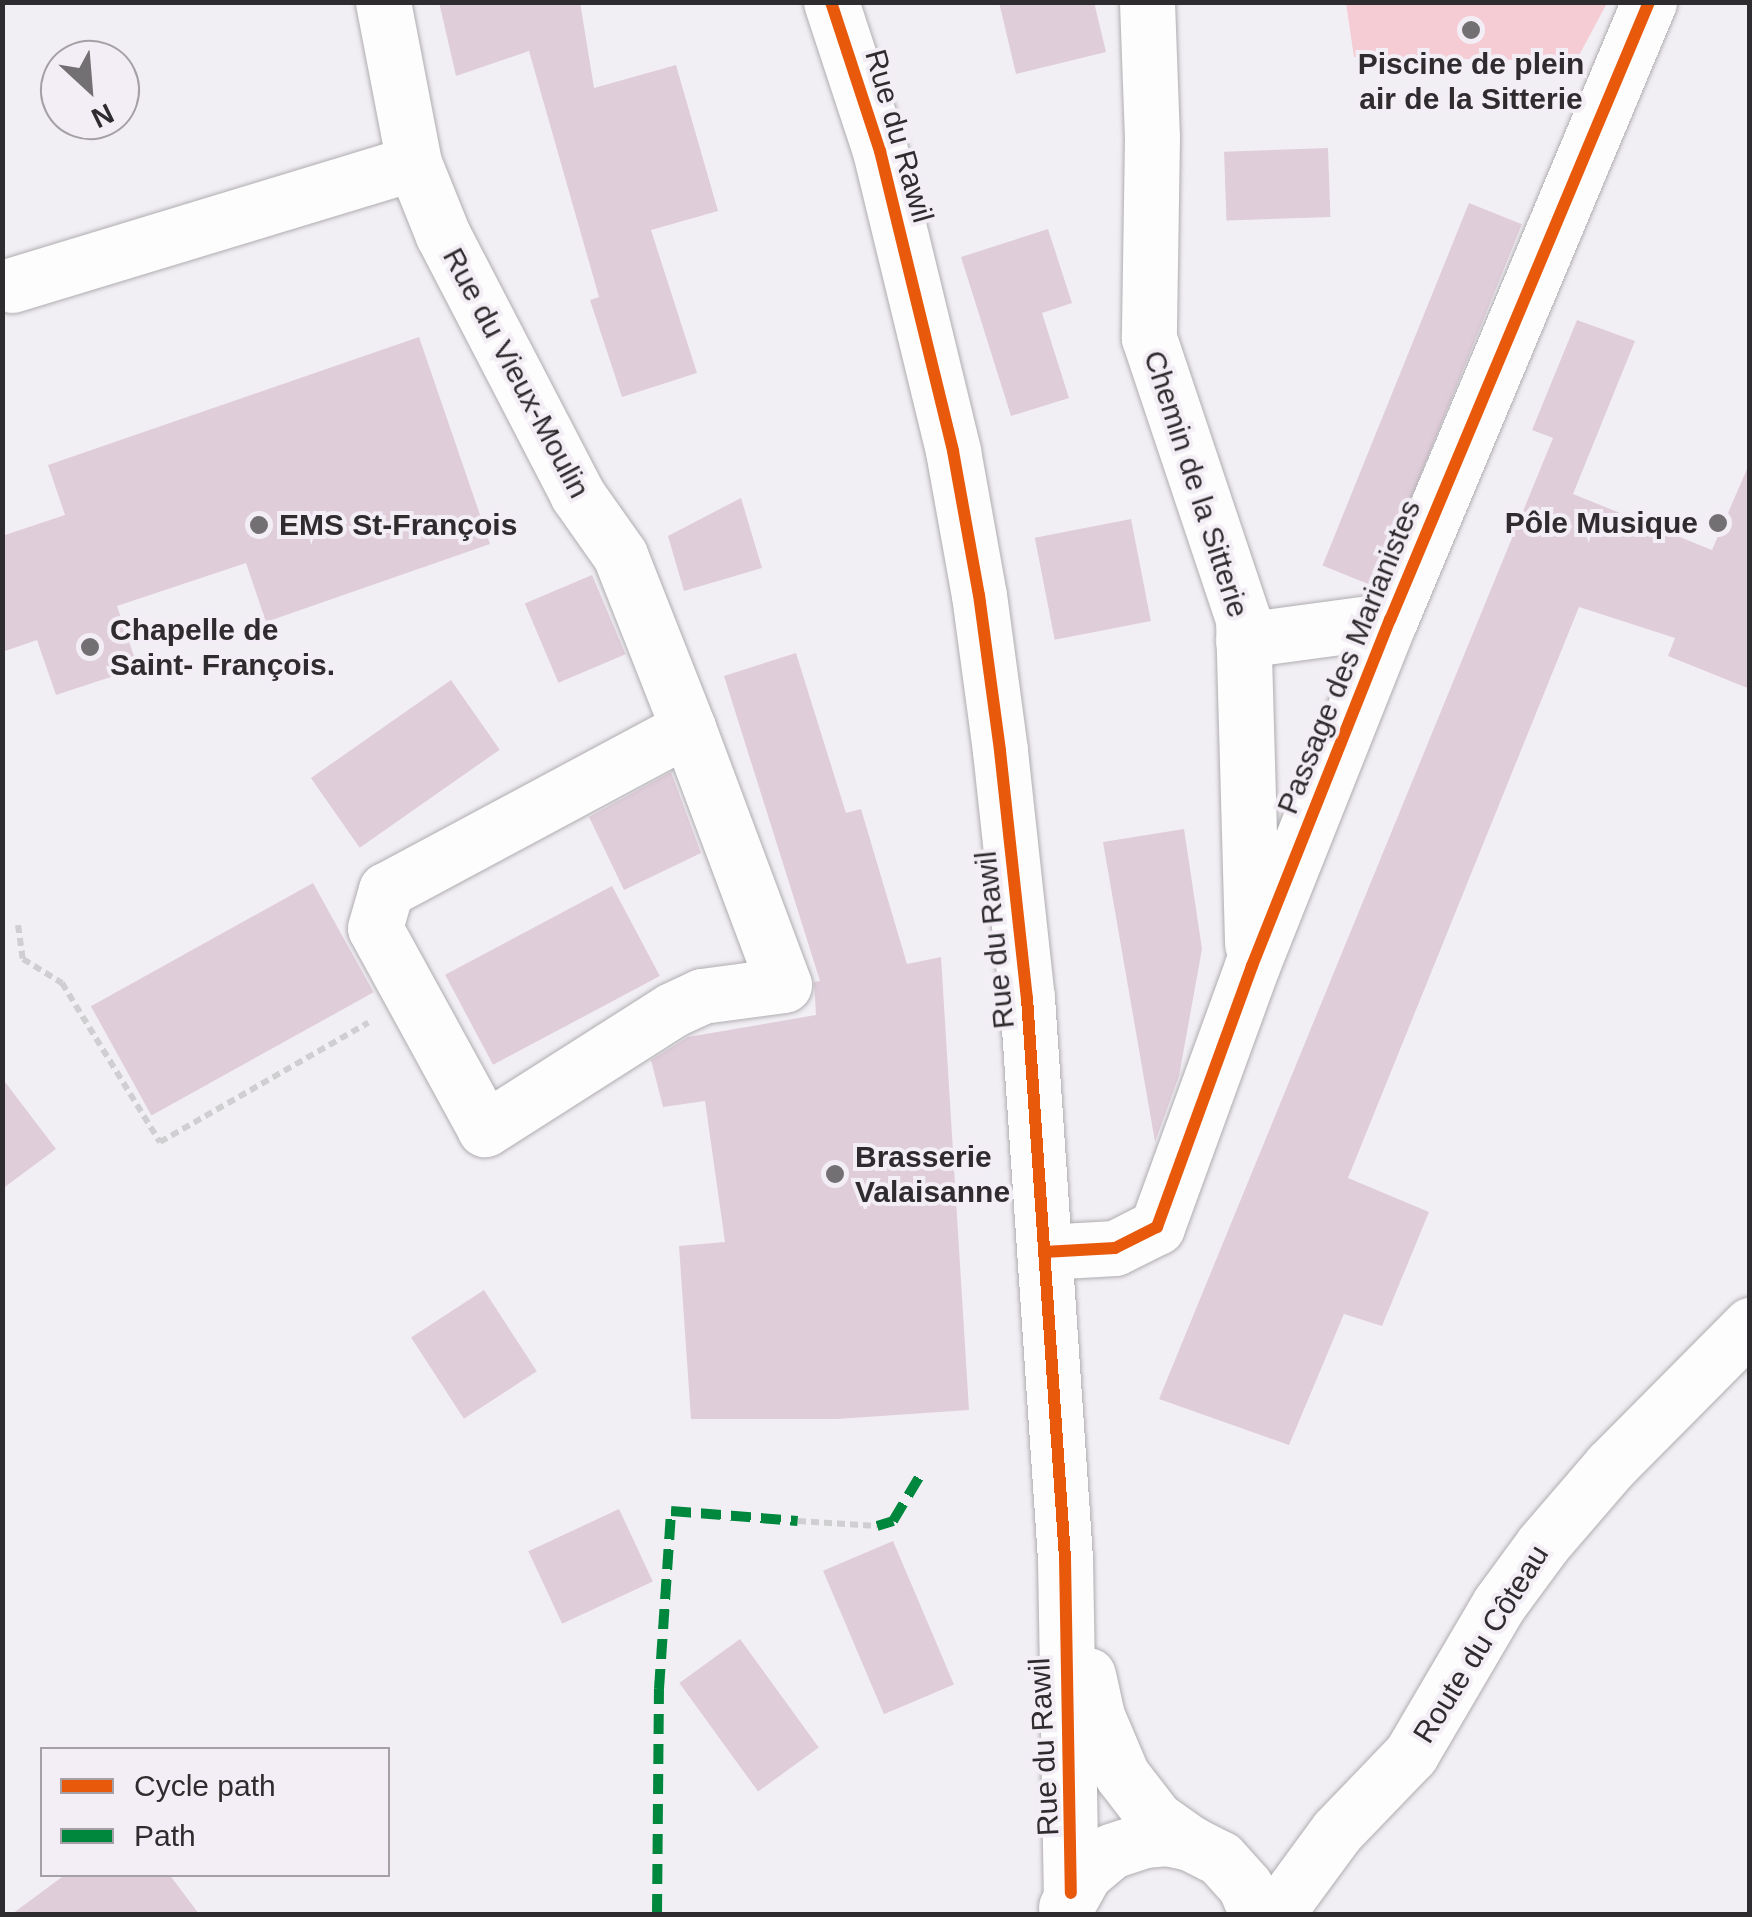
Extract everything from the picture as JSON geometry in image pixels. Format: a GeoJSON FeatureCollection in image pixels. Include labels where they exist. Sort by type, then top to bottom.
{"type":"FeatureCollection","features":[{"type":"Feature","properties":{"kind":"street","name":"Rue du Vieux-Moulin"},"geometry":{"type":"LineString","coordinates":[[383,2],[414,162],[444,235],[576,494],[620,555],[784,986],[702,996],[672,1010],[485,1129],[413,997]]}},
{"type":"Feature","properties":{"kind":"street","name":"Rue du Rawil"},"geometry":{"type":"LineString","coordinates":[[831,2],[880,151],[914,277],[953,451],[979,595],[1027,998],[1065,1559],[1067,1904]]}},
{"type":"Feature","properties":{"kind":"street","name":"Chemin de la Sitterie"},"geometry":{"type":"LineString","coordinates":[[1148,2],[1152,137],[1149,338],[1243,619],[1252,966]]}},
{"type":"Feature","properties":{"kind":"street","name":"Passage des Marianistes"},"geometry":{"type":"LineString","coordinates":[[1044,1252],[1115,1248],[1137,1241],[1157,1227],[1252,966],[1390,620],[1649,2]]}},
{"type":"Feature","properties":{"kind":"street"},"geometry":{"type":"LineString","coordinates":[[12,285],[414,162]]}},
{"type":"Feature","properties":{"kind":"street"},"geometry":{"type":"LineString","coordinates":[[1243,640],[1390,620]]}},
{"type":"Feature","properties":{"kind":"street"},"geometry":{"type":"LineString","coordinates":[[413,997],[375,928],[386,890],[688,728]]}},
{"type":"Feature","properties":{"kind":"street","name":"Route du Côteau"},"geometry":{"type":"LineString","coordinates":[[1276,1914],[1336,1831],[1411,1754],[1499,1604],[1543,1544],[1610,1466],[1750,1325]]}},
{"type":"Feature","properties":{"kind":"street","name":"Rue du Rawil"},"geometry":{"type":"LineString","coordinates":[[1065,1559],[1096,1716],[1107,1744],[1139,1801],[1245,1886],[1257,1914]]}},
{"type":"Feature","properties":{"kind":"street","name":"Route du Côteau"},"geometry":{"type":"LineString","coordinates":[[1067,1904],[1092,1865],[1121,1846],[1156,1838],[1201,1848],[1282,1847],[1336,1831]]}},
{"type":"Feature","properties":{"kind":"path"},"geometry":{"type":"LineString","coordinates":[[18,925],[22,959],[62,984],[160,1142],[413,997]]}},
{"type":"Feature","properties":{"kind":"path"},"geometry":{"type":"LineString","coordinates":[[798,1522],[876,1526]]}},
{"type":"Feature","properties":{"kind":"shaded area","name":"Piscine de plein air de la Sitterie"},"geometry":{"type":"Polygon","coordinates":[[[1346,2],[1607,3],[1576,61],[1354,57],[1346,2]]]}},
{"type":"Feature","properties":{"kind":"building"},"geometry":{"type":"Polygon","coordinates":[[[439,2],[580,2],[594,88],[676,65],[718,211],[651,230],[697,373],[622,397],[590,300],[599,297],[529,51],[456,76],[439,2]]]}},
{"type":"Feature","properties":{"kind":"building"},"geometry":{"type":"Polygon","coordinates":[[[999,2],[1094,2],[1106,52],[1016,74],[999,2]]]}},
{"type":"Feature","properties":{"kind":"building"},"geometry":{"type":"Polygon","coordinates":[[[1328,148],[1330,217],[1226,221],[1224,152],[1328,148]]]}},
{"type":"Feature","properties":{"kind":"building"},"geometry":{"type":"Polygon","coordinates":[[[1469,203],[1522,224],[1375,587],[1323,566],[1469,203]]]}},
{"type":"Feature","properties":{"kind":"building"},"geometry":{"type":"Polygon","coordinates":[[[1048,229],[1072,303],[1042,313],[1069,398],[1011,416],[961,257],[1048,229]]]}},
{"type":"Feature","properties":{"kind":"building"},"geometry":{"type":"Polygon","coordinates":[[[1577,320],[1635,341],[1573,494],[1712,550],[1750,462],[1750,689],[1668,656],[1675,638],[1579,607],[1348,1178],[1429,1212],[1382,1326],[1344,1314],[1289,1445],[1159,1399],[1553,438],[1532,430],[1577,320]]]}},
{"type":"Feature","properties":{"kind":"building","name":"EMS St-François"},"geometry":{"type":"Polygon","coordinates":[[[419,337],[490,544],[266,622],[246,563],[117,606],[138,668],[56,695],[37,640],[2,652],[2,536],[65,515],[48,465],[419,337]]]}},
{"type":"Feature","properties":{"kind":"building"},"geometry":{"type":"Polygon","coordinates":[[[741,498],[762,568],[684,591],[668,536],[741,498]]]}},
{"type":"Feature","properties":{"kind":"building"},"geometry":{"type":"Polygon","coordinates":[[[1131,519],[1151,621],[1055,640],[1035,538],[1131,519]]]}},
{"type":"Feature","properties":{"kind":"building"},"geometry":{"type":"Polygon","coordinates":[[[592,575],[626,654],[558,683],[525,604],[592,575]]]}},
{"type":"Feature","properties":{"kind":"building","name":"Brasserie Valaisanne"},"geometry":{"type":"Polygon","coordinates":[[[796,653],[846,813],[861,809],[907,964],[941,957],[969,1410],[837,1419],[691,1419],[679,1246],[725,1242],[705,1101],[663,1107],[651,1060],[688,1037],[816,1015],[814,982],[820,981],[724,676],[796,653]]]}},
{"type":"Feature","properties":{"kind":"building"},"geometry":{"type":"Polygon","coordinates":[[[451,680],[500,750],[360,848],[311,778],[451,680]]]}},
{"type":"Feature","properties":{"kind":"building"},"geometry":{"type":"Polygon","coordinates":[[[671,772],[701,853],[624,890],[589,817],[671,772]]]}},
{"type":"Feature","properties":{"kind":"building"},"geometry":{"type":"Polygon","coordinates":[[[1184,829],[1202,949],[1179,1076],[1155,1142],[1103,842],[1184,829]]]}},
{"type":"Feature","properties":{"kind":"building"},"geometry":{"type":"Polygon","coordinates":[[[313,883],[374,992],[151,1115],[91,1006],[313,883]]]}},
{"type":"Feature","properties":{"kind":"building"},"geometry":{"type":"Polygon","coordinates":[[[612,886],[660,976],[493,1065],[445,975],[612,886]]]}},
{"type":"Feature","properties":{"kind":"building"},"geometry":{"type":"Polygon","coordinates":[[[2,1078],[56,1149],[2,1189],[2,1078]]]}},
{"type":"Feature","properties":{"kind":"building"},"geometry":{"type":"Polygon","coordinates":[[[484,1290],[537,1371],[464,1419],[411,1337],[484,1290]]]}},
{"type":"Feature","properties":{"kind":"building"},"geometry":{"type":"Polygon","coordinates":[[[619,1509],[653,1582],[562,1624],[528,1551],[619,1509]]]}},
{"type":"Feature","properties":{"kind":"building"},"geometry":{"type":"Polygon","coordinates":[[[893,1541],[954,1685],[884,1714],[823,1571],[893,1541]]]}},
{"type":"Feature","properties":{"kind":"building"},"geometry":{"type":"Polygon","coordinates":[[[740,1639],[819,1747],[758,1791],[679,1683],[740,1639]]]}},
{"type":"Feature","properties":{"kind":"building"},"geometry":{"type":"Polygon","coordinates":[[[62,1877],[171,1877],[199,1914],[12,1914],[62,1877]]]}},
{"type":"Feature","properties":{"kind":"marked path"},"geometry":{"type":"LineString","coordinates":[[877,1526],[893,1521],[921,1474]]}},
{"type":"Feature","properties":{"kind":"marked path"},"geometry":{"type":"LineString","coordinates":[[657,1914],[659,1689],[671,1511],[798,1521]]}},
{"type":"Feature","properties":{"kind":"cycle path"},"geometry":{"type":"LineString","coordinates":[[831,2],[880,151],[953,451],[979,595],[1000,751],[1027,998],[1065,1559],[1071,1893]]}},
{"type":"Feature","properties":{"kind":"cycle path"},"geometry":{"type":"LineString","coordinates":[[1044,1252],[1115,1248],[1157,1227],[1252,966],[1390,620],[1649,2]]}},
{"type":"Feature","properties":{"kind":"place","name":"Piscine de plein air de la Sitterie"},"geometry":{"type":"Point","coordinates":[1471,30]}},
{"type":"Feature","properties":{"kind":"place","name":"Pôle Musique"},"geometry":{"type":"Point","coordinates":[1718,523]}},
{"type":"Feature","properties":{"kind":"place","name":"EMS St-François"},"geometry":{"type":"Point","coordinates":[259,525]}},
{"type":"Feature","properties":{"kind":"place","name":"Chapelle de Saint- François."},"geometry":{"type":"Point","coordinates":[90,647]}},
{"type":"Feature","properties":{"kind":"place","name":"Brasserie Valaisanne"},"geometry":{"type":"Point","coordinates":[835,1174]}}]}
